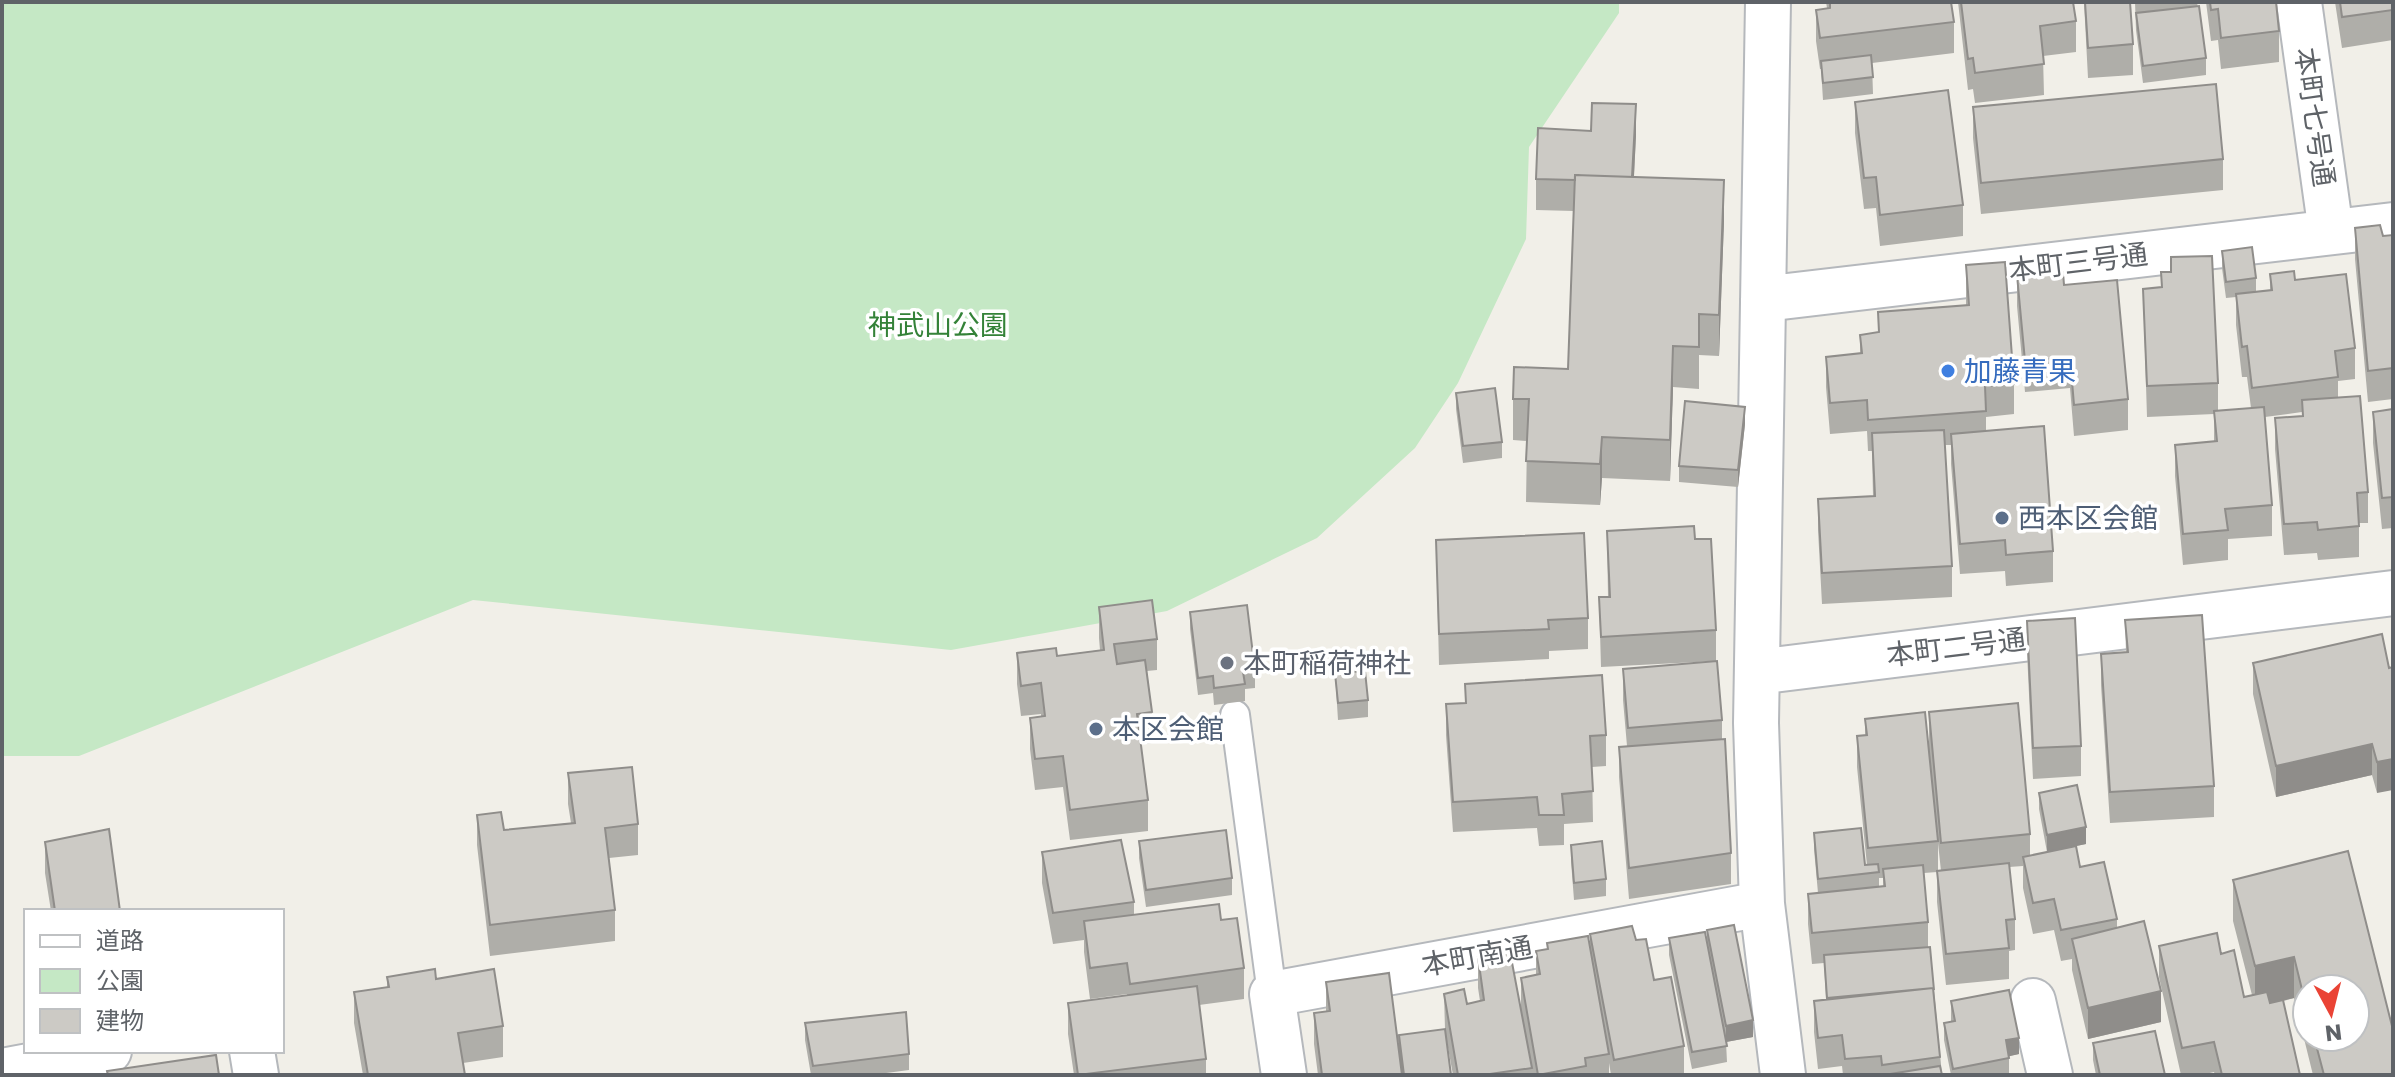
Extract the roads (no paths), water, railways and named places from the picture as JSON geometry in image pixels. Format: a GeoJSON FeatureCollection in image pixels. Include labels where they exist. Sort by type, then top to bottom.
{"type":"FeatureCollection","features":[{"type":"Feature","properties":{"kind":"street"},"geometry":{"type":"LineString","coordinates":[[1768,2],[1756,723],[1762,904],[1783,1075]]}},
{"type":"Feature","properties":{"kind":"street","name":"本町七号通"},"geometry":{"type":"LineString","coordinates":[[2299,2],[2331,232]]}},
{"type":"Feature","properties":{"kind":"street","name":"本町三号通"},"geometry":{"type":"LineString","coordinates":[[1763,299],[2393,225]]}},
{"type":"Feature","properties":{"kind":"street","name":"本町二号通"},"geometry":{"type":"LineString","coordinates":[[1757,672],[2393,593]]}},
{"type":"Feature","properties":{"kind":"street","name":"本町南通"},"geometry":{"type":"LineString","coordinates":[[1272,994],[1762,904]]}},
{"type":"Feature","properties":{"kind":"street"},"geometry":{"type":"LineString","coordinates":[[1272,994],[1284,1075]]}},
{"type":"Feature","properties":{"kind":"street"},"geometry":{"type":"LineString","coordinates":[[2033,1001],[2050,1075]]}},
{"type":"Feature","properties":{"kind":"street"},"geometry":{"type":"LineString","coordinates":[[2,1071],[98,1053]]}},
{"type":"Feature","properties":{"kind":"street"},"geometry":{"type":"LineString","coordinates":[[252,1053],[256,1075]]}},
{"type":"Feature","properties":{"kind":"lane"},"geometry":{"type":"LineString","coordinates":[[1235,715],[1272,994]]}},
{"type":"Feature","properties":{"kind":"place","name":"加藤青果"},"geometry":{"type":"Point","coordinates":[1948,371]}},
{"type":"Feature","properties":{"kind":"place","name":"西本区会館"},"geometry":{"type":"Point","coordinates":[2002,518]}},
{"type":"Feature","properties":{"kind":"place","name":"本町稲荷神社"},"geometry":{"type":"Point","coordinates":[1227,663]}},
{"type":"Feature","properties":{"kind":"place","name":"本区会館"},"geometry":{"type":"Point","coordinates":[1096,729]}},
{"type":"Feature","properties":{"kind":"park label","name":"神武山公園"},"geometry":{"type":"Point","coordinates":[938,325]}}]}
